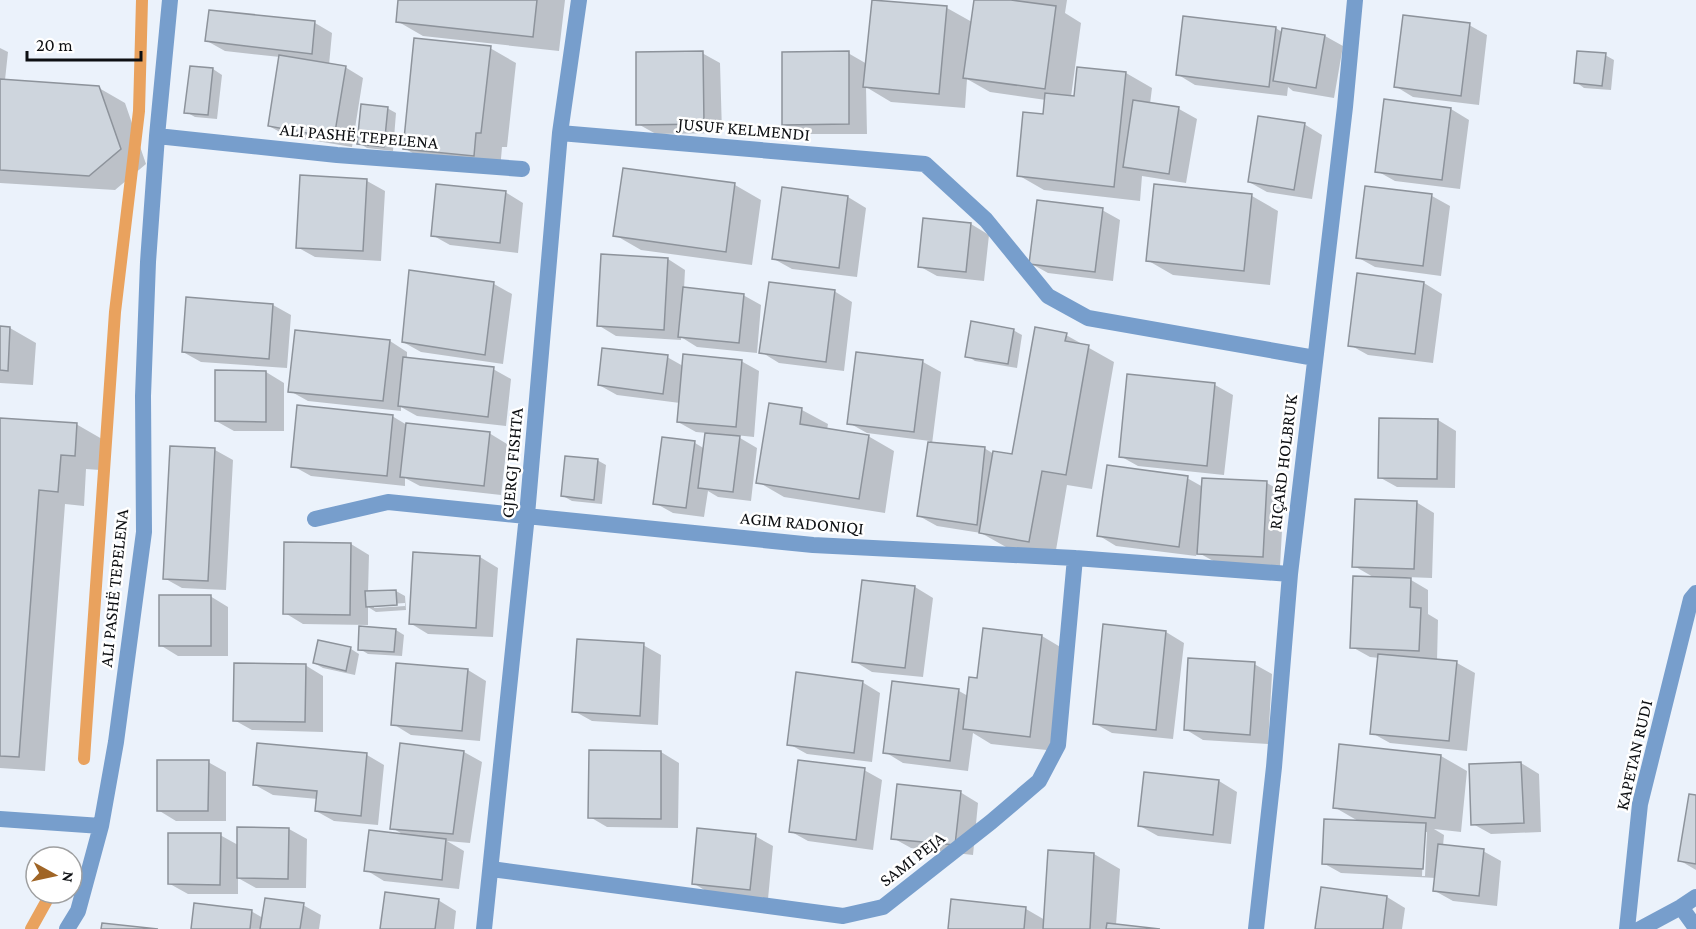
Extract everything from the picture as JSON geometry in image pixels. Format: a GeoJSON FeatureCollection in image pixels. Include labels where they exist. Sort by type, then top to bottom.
{"type":"FeatureCollection","features":[{"type":"Feature","properties":{"kind":"street","name":"ALI PASHË TEPELENA"},"geometry":{"type":"LineString","coordinates":[[67,929],[78,911],[101,826],[116,742],[144,532],[143,385],[148,262],[170,0]]}},
{"type":"Feature","properties":{"kind":"street","name":"GJERGJ FISHTA"},"geometry":{"type":"LineString","coordinates":[[484,929],[527,515],[560,133],[579,0]]}},
{"type":"Feature","properties":{"kind":"street","name":"RIÇARD HOLBRUK"},"geometry":{"type":"LineString","coordinates":[[1256,929],[1274,767],[1290,574],[1356,0]]}},
{"type":"Feature","properties":{"kind":"street","name":"JUSUF KELMENDI"},"geometry":{"type":"LineString","coordinates":[[560,133],[925,164],[986,220],[1048,296],[1088,318],[1315,358]]}},
{"type":"Feature","properties":{"kind":"street","name":"ALI PASHË TEPELENA"},"geometry":{"type":"LineString","coordinates":[[157,136],[337,155],[522,169]]}},
{"type":"Feature","properties":{"kind":"street","name":"AGIM RADONIQI"},"geometry":{"type":"LineString","coordinates":[[315,519],[388,502],[813,545],[1075,558],[1290,574]]}},
{"type":"Feature","properties":{"kind":"street","name":"SAMI PEJA"},"geometry":{"type":"LineString","coordinates":[[491,869],[843,916],[883,907],[992,822],[1039,781],[1058,745],[1075,558]]}},
{"type":"Feature","properties":{"kind":"street","name":"KAPETAN RUDI"},"geometry":{"type":"LineString","coordinates":[[1627,929],[1640,804],[1691,599],[1696,593]]}},
{"type":"Feature","properties":{"kind":"street"},"geometry":{"type":"LineString","coordinates":[[0,819],[101,826]]}},
{"type":"Feature","properties":{"kind":"street"},"geometry":{"type":"LineString","coordinates":[[1640,929],[1681,908],[1696,897]]}},
{"type":"Feature","properties":{"kind":"street"},"geometry":{"type":"LineString","coordinates":[[1681,908],[1696,928]]}},
{"type":"Feature","properties":{"kind":"building"},"geometry":{"type":"Polygon","coordinates":[[[398,0],[537,0],[533,37],[396,22],[398,0]]]}},
{"type":"Feature","properties":{"kind":"building"},"geometry":{"type":"Polygon","coordinates":[[[872,0],[947,6],[939,94],[863,87],[872,0]]]}},
{"type":"Feature","properties":{"kind":"building"},"geometry":{"type":"Polygon","coordinates":[[[974,0],[1011,0],[1056,6],[1045,89],[963,78],[974,0]]]}},
{"type":"Feature","properties":{"kind":"building"},"geometry":{"type":"Polygon","coordinates":[[[209,10],[315,21],[312,54],[205,41],[209,10]]]}},
{"type":"Feature","properties":{"kind":"building"},"geometry":{"type":"Polygon","coordinates":[[[1403,15],[1470,23],[1461,96],[1394,87],[1403,15]]]}},
{"type":"Feature","properties":{"kind":"building"},"geometry":{"type":"Polygon","coordinates":[[[1183,16],[1276,27],[1269,87],[1176,75],[1183,16]]]}},
{"type":"Feature","properties":{"kind":"building"},"geometry":{"type":"Polygon","coordinates":[[[1282,28],[1325,35],[1316,88],[1273,81],[1282,28]]]}},
{"type":"Feature","properties":{"kind":"building"},"geometry":{"type":"Polygon","coordinates":[[[414,38],[491,46],[481,133],[476,133],[474,156],[403,149],[414,38]]]}},
{"type":"Feature","properties":{"kind":"building"},"geometry":{"type":"Polygon","coordinates":[[[703,51],[704,124],[636,125],[636,52],[703,51]]]}},
{"type":"Feature","properties":{"kind":"building"},"geometry":{"type":"Polygon","coordinates":[[[849,51],[849,124],[782,125],[782,52],[849,51]]]}},
{"type":"Feature","properties":{"kind":"building"},"geometry":{"type":"Polygon","coordinates":[[[1577,51],[1606,53],[1602,86],[1574,83],[1577,51]]]}},
{"type":"Feature","properties":{"kind":"building"},"geometry":{"type":"Polygon","coordinates":[[[279,55],[346,66],[334,138],[268,126],[279,55]]]}},
{"type":"Feature","properties":{"kind":"building"},"geometry":{"type":"Polygon","coordinates":[[[190,66],[213,68],[208,115],[184,113],[190,66]]]}},
{"type":"Feature","properties":{"kind":"building"},"geometry":{"type":"Polygon","coordinates":[[[1077,67],[1126,72],[1114,187],[1017,176],[1023,112],[1043,114],[1045,93],[1074,96],[1077,67]]]}},
{"type":"Feature","properties":{"kind":"building"},"geometry":{"type":"Polygon","coordinates":[[[0,79],[99,86],[121,149],[89,176],[0,170],[0,79]]]}},
{"type":"Feature","properties":{"kind":"building"},"geometry":{"type":"Polygon","coordinates":[[[1384,99],[1451,108],[1442,180],[1375,172],[1384,99]]]}},
{"type":"Feature","properties":{"kind":"building"},"geometry":{"type":"Polygon","coordinates":[[[1133,100],[1179,107],[1169,174],[1123,167],[1133,100]]]}},
{"type":"Feature","properties":{"kind":"building"},"geometry":{"type":"Polygon","coordinates":[[[361,104],[388,107],[384,147],[357,144],[361,104]]]}},
{"type":"Feature","properties":{"kind":"building"},"geometry":{"type":"Polygon","coordinates":[[[1258,116],[1305,123],[1294,190],[1248,182],[1258,116]]]}},
{"type":"Feature","properties":{"kind":"building"},"geometry":{"type":"Polygon","coordinates":[[[623,168],[735,183],[726,252],[613,236],[623,168]]]}},
{"type":"Feature","properties":{"kind":"building"},"geometry":{"type":"Polygon","coordinates":[[[300,175],[367,179],[363,251],[296,248],[300,175]]]}},
{"type":"Feature","properties":{"kind":"building"},"geometry":{"type":"Polygon","coordinates":[[[436,184],[506,191],[500,243],[431,236],[436,184]]]}},
{"type":"Feature","properties":{"kind":"building"},"geometry":{"type":"Polygon","coordinates":[[[1154,184],[1252,194],[1244,271],[1146,261],[1154,184]]]}},
{"type":"Feature","properties":{"kind":"building"},"geometry":{"type":"Polygon","coordinates":[[[1365,186],[1432,194],[1423,266],[1356,258],[1365,186]]]}},
{"type":"Feature","properties":{"kind":"building"},"geometry":{"type":"Polygon","coordinates":[[[782,187],[848,196],[839,268],[772,259],[782,187]]]}},
{"type":"Feature","properties":{"kind":"building"},"geometry":{"type":"Polygon","coordinates":[[[1037,200],[1103,208],[1095,272],[1029,264],[1037,200]]]}},
{"type":"Feature","properties":{"kind":"building"},"geometry":{"type":"Polygon","coordinates":[[[923,218],[971,223],[966,272],[918,267],[923,218]]]}},
{"type":"Feature","properties":{"kind":"building"},"geometry":{"type":"Polygon","coordinates":[[[601,254],[668,258],[664,330],[597,326],[601,254]]]}},
{"type":"Feature","properties":{"kind":"building"},"geometry":{"type":"Polygon","coordinates":[[[409,270],[494,282],[485,355],[402,342],[409,270]]]}},
{"type":"Feature","properties":{"kind":"building"},"geometry":{"type":"Polygon","coordinates":[[[1357,273],[1424,282],[1415,354],[1348,346],[1357,273]]]}},
{"type":"Feature","properties":{"kind":"building"},"geometry":{"type":"Polygon","coordinates":[[[769,282],[835,290],[826,362],[759,353],[769,282]]]}},
{"type":"Feature","properties":{"kind":"building"},"geometry":{"type":"Polygon","coordinates":[[[683,287],[744,294],[739,343],[678,337],[683,287]]]}},
{"type":"Feature","properties":{"kind":"building"},"geometry":{"type":"Polygon","coordinates":[[[186,297],[273,304],[269,359],[182,352],[186,297]]]}},
{"type":"Feature","properties":{"kind":"building"},"geometry":{"type":"Polygon","coordinates":[[[971,321],[1014,329],[1008,364],[965,357],[971,321]]]}},
{"type":"Feature","properties":{"kind":"building"},"geometry":{"type":"Polygon","coordinates":[[[0,326],[10,327],[8,371],[0,370],[0,326]]]}},
{"type":"Feature","properties":{"kind":"building"},"geometry":{"type":"Polygon","coordinates":[[[1035,327],[1067,333],[1065,341],[1089,345],[1066,475],[1042,471],[1029,542],[979,533],[993,451],[1012,454],[1035,327]]]}},
{"type":"Feature","properties":{"kind":"building"},"geometry":{"type":"Polygon","coordinates":[[[295,330],[390,340],[383,401],[288,392],[295,330]]]}},
{"type":"Feature","properties":{"kind":"building"},"geometry":{"type":"Polygon","coordinates":[[[602,348],[668,355],[663,394],[598,385],[602,348]]]}},
{"type":"Feature","properties":{"kind":"building"},"geometry":{"type":"Polygon","coordinates":[[[856,352],[923,360],[914,432],[847,424],[856,352]]]}},
{"type":"Feature","properties":{"kind":"building"},"geometry":{"type":"Polygon","coordinates":[[[683,354],[742,360],[736,427],[677,422],[683,354]]]}},
{"type":"Feature","properties":{"kind":"building"},"geometry":{"type":"Polygon","coordinates":[[[403,357],[494,367],[488,417],[398,406],[403,357]]]}},
{"type":"Feature","properties":{"kind":"building"},"geometry":{"type":"Polygon","coordinates":[[[215,370],[266,371],[266,422],[215,421],[215,370]]]}},
{"type":"Feature","properties":{"kind":"building"},"geometry":{"type":"Polygon","coordinates":[[[1127,374],[1215,383],[1207,466],[1119,457],[1127,374]]]}},
{"type":"Feature","properties":{"kind":"building"},"geometry":{"type":"Polygon","coordinates":[[[769,403],[802,408],[800,424],[869,435],[859,499],[756,483],[769,403]]]}},
{"type":"Feature","properties":{"kind":"building"},"geometry":{"type":"Polygon","coordinates":[[[297,405],[393,415],[387,476],[291,467],[297,405]]]}},
{"type":"Feature","properties":{"kind":"building"},"geometry":{"type":"Polygon","coordinates":[[[0,418],[77,423],[75,456],[61,455],[58,492],[39,490],[19,757],[0,756],[0,418]]]}},
{"type":"Feature","properties":{"kind":"building"},"geometry":{"type":"Polygon","coordinates":[[[1379,418],[1438,419],[1437,479],[1378,478],[1379,418]]]}},
{"type":"Feature","properties":{"kind":"building"},"geometry":{"type":"Polygon","coordinates":[[[406,423],[490,432],[484,486],[400,477],[406,423]]]}},
{"type":"Feature","properties":{"kind":"building"},"geometry":{"type":"Polygon","coordinates":[[[705,433],[740,436],[733,492],[698,488],[705,433]]]}},
{"type":"Feature","properties":{"kind":"building"},"geometry":{"type":"Polygon","coordinates":[[[662,437],[695,441],[686,508],[653,504],[662,437]]]}},
{"type":"Feature","properties":{"kind":"building"},"geometry":{"type":"Polygon","coordinates":[[[928,442],[985,447],[977,525],[917,516],[928,442]]]}},
{"type":"Feature","properties":{"kind":"building"},"geometry":{"type":"Polygon","coordinates":[[[170,446],[215,448],[208,581],[163,579],[170,446]]]}},
{"type":"Feature","properties":{"kind":"building"},"geometry":{"type":"Polygon","coordinates":[[[565,456],[598,459],[594,500],[561,496],[565,456]]]}},
{"type":"Feature","properties":{"kind":"building"},"geometry":{"type":"Polygon","coordinates":[[[1107,465],[1188,476],[1179,547],[1097,536],[1107,465]]]}},
{"type":"Feature","properties":{"kind":"building"},"geometry":{"type":"Polygon","coordinates":[[[1202,478],[1267,481],[1263,557],[1197,554],[1202,478]]]}},
{"type":"Feature","properties":{"kind":"building"},"geometry":{"type":"Polygon","coordinates":[[[1355,499],[1417,501],[1414,569],[1352,567],[1355,499]]]}},
{"type":"Feature","properties":{"kind":"building"},"geometry":{"type":"Polygon","coordinates":[[[284,542],[351,543],[350,615],[283,614],[284,542]]]}},
{"type":"Feature","properties":{"kind":"building"},"geometry":{"type":"Polygon","coordinates":[[[413,552],[480,556],[476,628],[409,624],[413,552]]]}},
{"type":"Feature","properties":{"kind":"building"},"geometry":{"type":"Polygon","coordinates":[[[1353,576],[1411,578],[1410,607],[1421,608],[1419,651],[1350,648],[1353,576]]]}},
{"type":"Feature","properties":{"kind":"building"},"geometry":{"type":"Polygon","coordinates":[[[862,580],[915,586],[905,668],[852,662],[862,580]]]}},
{"type":"Feature","properties":{"kind":"building"},"geometry":{"type":"Polygon","coordinates":[[[396,590],[397,605],[366,607],[365,591],[396,590]]]}},
{"type":"Feature","properties":{"kind":"building"},"geometry":{"type":"Polygon","coordinates":[[[159,595],[211,595],[211,646],[159,646],[159,595]]]}},
{"type":"Feature","properties":{"kind":"building"},"geometry":{"type":"Polygon","coordinates":[[[1103,624],[1166,631],[1156,730],[1093,724],[1103,624]]]}},
{"type":"Feature","properties":{"kind":"building"},"geometry":{"type":"Polygon","coordinates":[[[359,626],[396,629],[394,652],[358,650],[359,626]]]}},
{"type":"Feature","properties":{"kind":"building"},"geometry":{"type":"Polygon","coordinates":[[[983,628],[1042,635],[1030,737],[963,729],[969,677],[977,678],[983,628]]]}},
{"type":"Feature","properties":{"kind":"building"},"geometry":{"type":"Polygon","coordinates":[[[577,639],[644,643],[640,716],[572,712],[577,639]]]}},
{"type":"Feature","properties":{"kind":"building"},"geometry":{"type":"Polygon","coordinates":[[[318,640],[351,647],[346,671],[313,663],[318,640]]]}},
{"type":"Feature","properties":{"kind":"building"},"geometry":{"type":"Polygon","coordinates":[[[1378,654],[1457,661],[1449,741],[1370,734],[1378,654]]]}},
{"type":"Feature","properties":{"kind":"building"},"geometry":{"type":"Polygon","coordinates":[[[1188,658],[1255,662],[1250,735],[1184,730],[1188,658]]]}},
{"type":"Feature","properties":{"kind":"building"},"geometry":{"type":"Polygon","coordinates":[[[234,663],[306,664],[305,722],[233,721],[234,663]]]}},
{"type":"Feature","properties":{"kind":"building"},"geometry":{"type":"Polygon","coordinates":[[[396,663],[468,669],[462,731],[391,725],[396,663]]]}},
{"type":"Feature","properties":{"kind":"building"},"geometry":{"type":"Polygon","coordinates":[[[796,672],[863,681],[854,753],[787,745],[796,672]]]}},
{"type":"Feature","properties":{"kind":"building"},"geometry":{"type":"Polygon","coordinates":[[[892,681],[959,689],[950,761],[883,753],[892,681]]]}},
{"type":"Feature","properties":{"kind":"building"},"geometry":{"type":"Polygon","coordinates":[[[257,743],[367,753],[361,816],[315,811],[317,791],[253,785],[257,743]]]}},
{"type":"Feature","properties":{"kind":"building"},"geometry":{"type":"Polygon","coordinates":[[[400,743],[464,751],[453,834],[390,829],[400,743]]]}},
{"type":"Feature","properties":{"kind":"building"},"geometry":{"type":"Polygon","coordinates":[[[1339,744],[1441,755],[1435,818],[1333,808],[1339,744]]]}},
{"type":"Feature","properties":{"kind":"building"},"geometry":{"type":"Polygon","coordinates":[[[589,750],[661,751],[661,819],[588,818],[589,750]]]}},
{"type":"Feature","properties":{"kind":"building"},"geometry":{"type":"Polygon","coordinates":[[[157,760],[209,760],[208,811],[157,811],[157,760]]]}},
{"type":"Feature","properties":{"kind":"building"},"geometry":{"type":"Polygon","coordinates":[[[798,760],[865,768],[856,840],[789,832],[798,760]]]}},
{"type":"Feature","properties":{"kind":"building"},"geometry":{"type":"Polygon","coordinates":[[[1521,762],[1524,823],[1471,825],[1469,764],[1521,762]]]}},
{"type":"Feature","properties":{"kind":"building"},"geometry":{"type":"Polygon","coordinates":[[[1144,772],[1219,780],[1213,835],[1138,826],[1144,772]]]}},
{"type":"Feature","properties":{"kind":"building"},"geometry":{"type":"Polygon","coordinates":[[[897,784],[961,791],[955,845],[891,839],[897,784]]]}},
{"type":"Feature","properties":{"kind":"building"},"geometry":{"type":"Polygon","coordinates":[[[1689,794],[1696,795],[1696,864],[1678,861],[1689,794]]]}},
{"type":"Feature","properties":{"kind":"building"},"geometry":{"type":"Polygon","coordinates":[[[1324,819],[1426,823],[1423,869],[1322,864],[1324,819]]]}},
{"type":"Feature","properties":{"kind":"building"},"geometry":{"type":"Polygon","coordinates":[[[237,827],[289,828],[288,879],[237,878],[237,827]]]}},
{"type":"Feature","properties":{"kind":"building"},"geometry":{"type":"Polygon","coordinates":[[[697,828],[756,834],[750,890],[692,884],[697,828]]]}},
{"type":"Feature","properties":{"kind":"building"},"geometry":{"type":"Polygon","coordinates":[[[369,830],[446,839],[442,880],[364,871],[369,830]]]}},
{"type":"Feature","properties":{"kind":"building"},"geometry":{"type":"Polygon","coordinates":[[[168,833],[221,833],[220,885],[168,884],[168,833]]]}},
{"type":"Feature","properties":{"kind":"building"},"geometry":{"type":"Polygon","coordinates":[[[1438,844],[1484,849],[1479,896],[1433,891],[1438,844]]]}},
{"type":"Feature","properties":{"kind":"building"},"geometry":{"type":"Polygon","coordinates":[[[1048,850],[1094,853],[1090,929],[1043,929],[1048,850]]]}},
{"type":"Feature","properties":{"kind":"building"},"geometry":{"type":"Polygon","coordinates":[[[1321,887],[1387,896],[1383,929],[1315,929],[1321,887]]]}},
{"type":"Feature","properties":{"kind":"building"},"geometry":{"type":"Polygon","coordinates":[[[385,892],[439,899],[435,929],[380,929],[385,892]]]}},
{"type":"Feature","properties":{"kind":"building"},"geometry":{"type":"Polygon","coordinates":[[[265,898],[304,903],[300,929],[260,929],[265,898]]]}},
{"type":"Feature","properties":{"kind":"building"},"geometry":{"type":"Polygon","coordinates":[[[951,899],[1026,907],[1024,929],[948,929],[951,899]]]}},
{"type":"Feature","properties":{"kind":"building"},"geometry":{"type":"Polygon","coordinates":[[[194,903],[252,910],[250,929],[191,929],[194,903]]]}},
{"type":"Feature","properties":{"kind":"building"},"geometry":{"type":"Polygon","coordinates":[[[102,923],[158,929],[101,929],[102,923]]]}},
{"type":"Feature","properties":{"kind":"building"},"geometry":{"type":"Polygon","coordinates":[[[1107,923],[1160,929],[1106,929],[1107,923]]]}},
{"type":"Feature","properties":{"kind":"waterway"},"geometry":{"type":"LineString","coordinates":[[84,759],[115,312],[139,111],[142,0]]}},
{"type":"Feature","properties":{"kind":"waterway"},"geometry":{"type":"LineString","coordinates":[[31,929],[44,905]]}}]}
